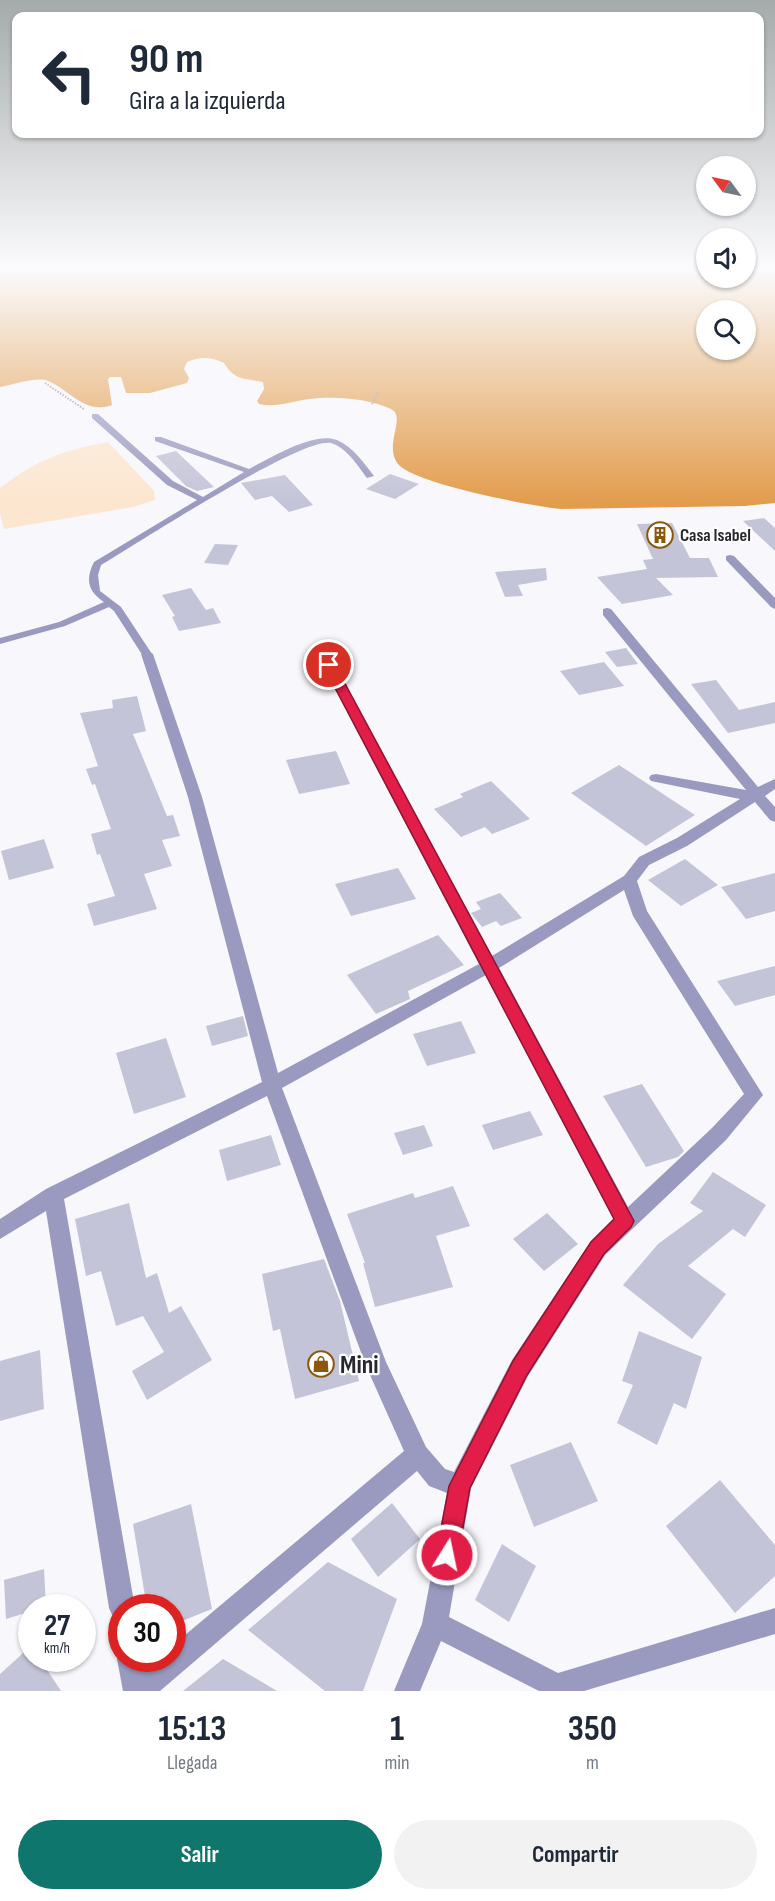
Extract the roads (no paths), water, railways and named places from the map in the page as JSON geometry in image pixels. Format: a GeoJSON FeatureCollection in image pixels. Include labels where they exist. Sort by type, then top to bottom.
{"type":"FeatureCollection","features":[{"type":"Feature","properties":{"kind":"street"},"geometry":{"type":"LineString","coordinates":[[730,558],[775,605]]}},
{"type":"Feature","properties":{"kind":"street"},"geometry":{"type":"LineString","coordinates":[[607,612],[756,797],[775,817]]}},
{"type":"Feature","properties":{"kind":"street"},"geometry":{"type":"LineString","coordinates":[[147,654],[195,797],[272,1085],[377,1366],[418,1455],[438,1478],[460,1486]]}},
{"type":"Feature","properties":{"kind":"street"},"geometry":{"type":"LineString","coordinates":[[329,665],[625,1221]]}},
{"type":"Feature","properties":{"kind":"street"},"geometry":{"type":"LineString","coordinates":[[656,778],[756,797]]}},
{"type":"Feature","properties":{"kind":"street"},"geometry":{"type":"LineString","coordinates":[[0,1230],[53,1195],[272,1085],[489,966],[629,880],[644,861],[682,842],[775,783]]}},
{"type":"Feature","properties":{"kind":"street"},"geometry":{"type":"LineString","coordinates":[[407,1691],[435,1624],[460,1486],[520,1368],[598,1248],[719,1134],[754,1095],[639,912],[629,880]]}},
{"type":"Feature","properties":{"kind":"street"},"geometry":{"type":"LineString","coordinates":[[53,1195],[120,1594]]}},
{"type":"Feature","properties":{"kind":"street"},"geometry":{"type":"LineString","coordinates":[[133,1672],[138,1691],[418,1455]]}},
{"type":"Feature","properties":{"kind":"street"},"geometry":{"type":"LineString","coordinates":[[435,1624],[557,1686],[775,1621]]}},
{"type":"Feature","properties":{"kind":"lane"},"geometry":{"type":"LineString","coordinates":[[95,416],[170,483],[202,500]]}},
{"type":"Feature","properties":{"kind":"lane"},"geometry":{"type":"LineString","coordinates":[[158,439],[250,472]]}},
{"type":"Feature","properties":{"kind":"lane"},"geometry":{"type":"LineString","coordinates":[[147,654],[118,609],[96,592],[93,575],[97,564],[250,472],[281,456],[320,441],[332,441],[345,449],[370,476]]}},
{"type":"Feature","properties":{"kind":"lane"},"geometry":{"type":"LineString","coordinates":[[0,641],[62,624],[110,603]]}},
{"type":"Feature","properties":{"kind":"place","name":"Casa Isabel"},"geometry":{"type":"Point","coordinates":[660,535]}},
{"type":"Feature","properties":{"kind":"place","name":"Mini"},"geometry":{"type":"Point","coordinates":[321,1364]}}]}
